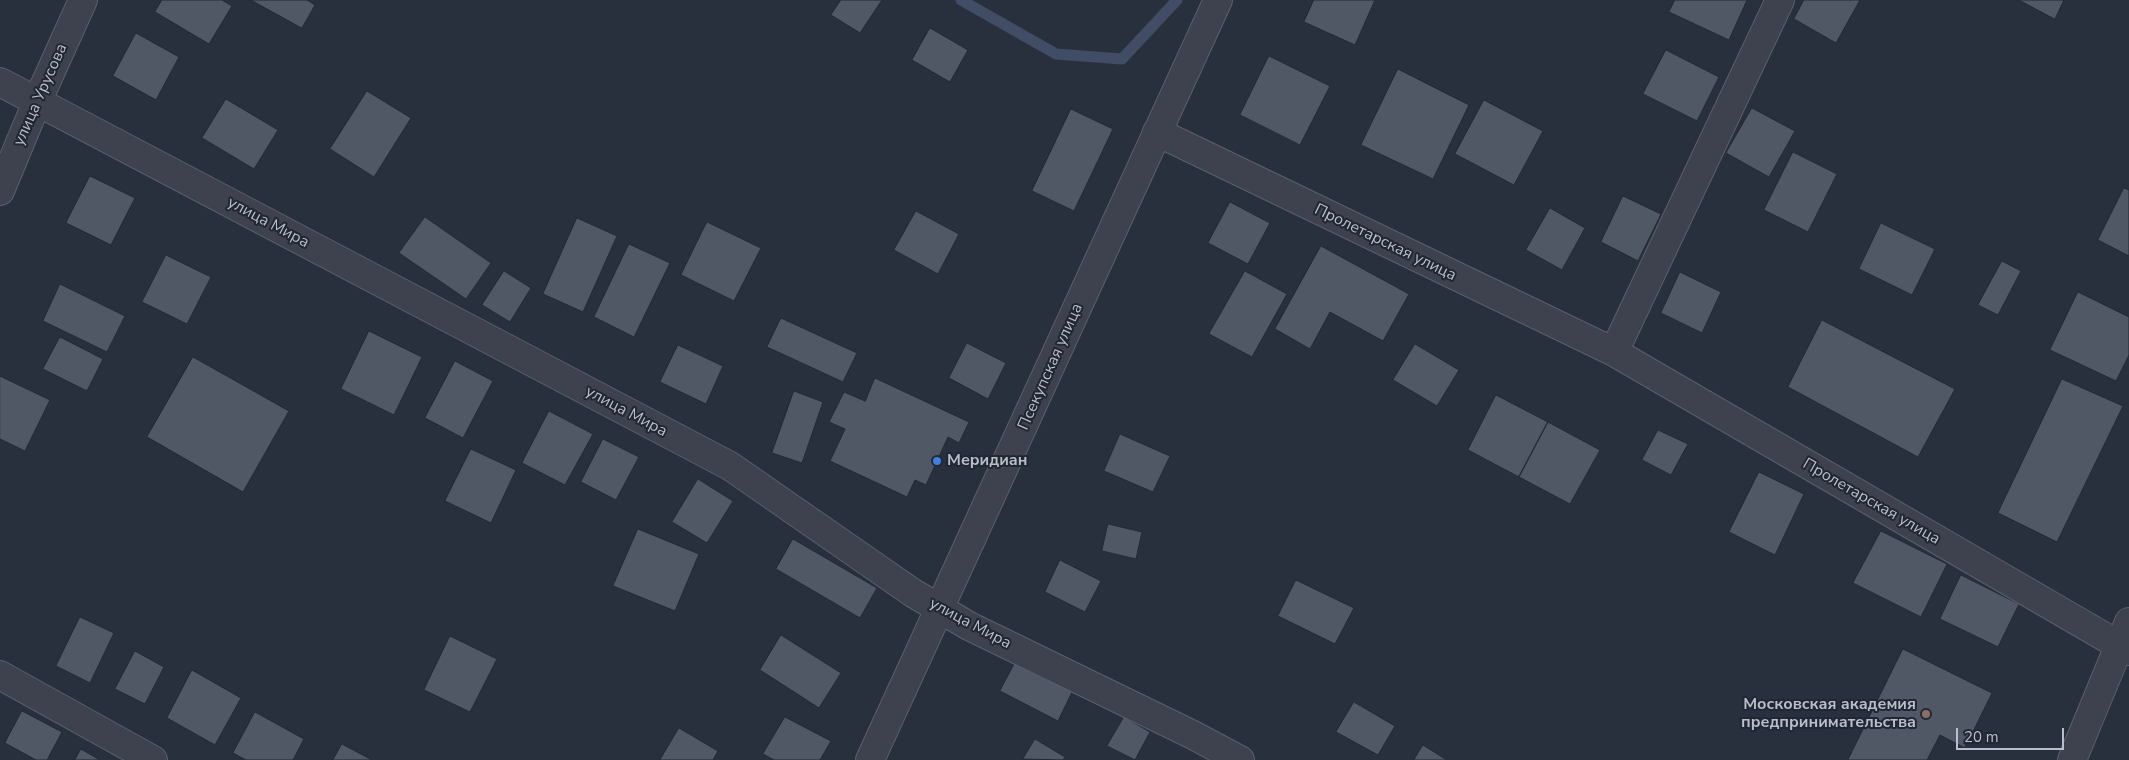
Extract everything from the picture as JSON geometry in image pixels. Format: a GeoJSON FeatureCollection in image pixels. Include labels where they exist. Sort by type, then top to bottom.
{"type":"FeatureCollection","features":[{"type":"Feature","properties":{"kind":"street","name":"улица Урусова"},"geometry":{"type":"LineString","coordinates":[[0,191],[37,102],[83,0]]}},
{"type":"Feature","properties":{"kind":"street","name":"Псекупская улица"},"geometry":{"type":"LineString","coordinates":[[870,760],[1218,0]]}},
{"type":"Feature","properties":{"kind":"street"},"geometry":{"type":"LineString","coordinates":[[1614,352],[1780,0]]}},
{"type":"Feature","properties":{"kind":"street","name":"улица Мира"},"geometry":{"type":"LineString","coordinates":[[0,82],[730,466],[913,594],[969,626],[1193,735],[1240,760]]}},
{"type":"Feature","properties":{"kind":"street","name":"Пролетарская улица"},"geometry":{"type":"LineString","coordinates":[[1157,132],[1614,352],[2125,639]]}},
{"type":"Feature","properties":{"kind":"street"},"geometry":{"type":"LineString","coordinates":[[2072,760],[2125,639]]}},
{"type":"Feature","properties":{"kind":"street"},"geometry":{"type":"LineString","coordinates":[[0,675],[153,760]]}},
{"type":"Feature","properties":{"kind":"building"},"geometry":{"type":"Polygon","coordinates":[[[162,0],[222,0],[232,6],[209,44],[155,12],[162,0]]]}},
{"type":"Feature","properties":{"kind":"building"},"geometry":{"type":"Polygon","coordinates":[[[251,0],[307,0],[315,5],[302,28],[251,0]]]}},
{"type":"Feature","properties":{"kind":"building"},"geometry":{"type":"Polygon","coordinates":[[[841,0],[882,0],[860,33],[831,15],[841,0]]]}},
{"type":"Feature","properties":{"kind":"building"},"geometry":{"type":"Polygon","coordinates":[[[1314,0],[1375,0],[1355,45],[1304,22],[1314,0]]]}},
{"type":"Feature","properties":{"kind":"building"},"geometry":{"type":"Polygon","coordinates":[[[1675,0],[1747,0],[1729,40],[1669,12],[1675,0]]]}},
{"type":"Feature","properties":{"kind":"building"},"geometry":{"type":"Polygon","coordinates":[[[1804,0],[1860,0],[1836,43],[1794,19],[1804,0]]]}},
{"type":"Feature","properties":{"kind":"building"},"geometry":{"type":"Polygon","coordinates":[[[2019,0],[2064,0],[2055,19],[2019,0]]]}},
{"type":"Feature","properties":{"kind":"building"},"geometry":{"type":"Polygon","coordinates":[[[930,28],[968,50],[950,82],[912,60],[930,28]]]}},
{"type":"Feature","properties":{"kind":"building"},"geometry":{"type":"Polygon","coordinates":[[[136,33],[179,57],[156,100],[113,76],[136,33]]]}},
{"type":"Feature","properties":{"kind":"building"},"geometry":{"type":"Polygon","coordinates":[[[1666,50],[1719,77],[1697,121],[1643,94],[1666,50]]]}},
{"type":"Feature","properties":{"kind":"building"},"geometry":{"type":"Polygon","coordinates":[[[1269,56],[1330,86],[1300,145],[1240,115],[1269,56]]]}},
{"type":"Feature","properties":{"kind":"building"},"geometry":{"type":"Polygon","coordinates":[[[1398,69],[1469,105],[1433,179],[1361,145],[1398,69]]]}},
{"type":"Feature","properties":{"kind":"building"},"geometry":{"type":"Polygon","coordinates":[[[367,91],[411,118],[374,177],[330,149],[367,91]]]}},
{"type":"Feature","properties":{"kind":"building"},"geometry":{"type":"Polygon","coordinates":[[[226,99],[278,130],[254,169],[202,138],[226,99]]]}},
{"type":"Feature","properties":{"kind":"building"},"geometry":{"type":"Polygon","coordinates":[[[1484,100],[1543,131],[1514,185],[1455,154],[1484,100]]]}},
{"type":"Feature","properties":{"kind":"building"},"geometry":{"type":"Polygon","coordinates":[[[1752,108],[1795,131],[1769,177],[1726,153],[1752,108]]]}},
{"type":"Feature","properties":{"kind":"building"},"geometry":{"type":"Polygon","coordinates":[[[1071,109],[1113,129],[1074,211],[1032,191],[1071,109]]]}},
{"type":"Feature","properties":{"kind":"building"},"geometry":{"type":"Polygon","coordinates":[[[1793,152],[1837,174],[1808,232],[1764,210],[1793,152]]]}},
{"type":"Feature","properties":{"kind":"building"},"geometry":{"type":"Polygon","coordinates":[[[90,176],[135,198],[111,245],[66,223],[90,176]]]}},
{"type":"Feature","properties":{"kind":"building"},"geometry":{"type":"Polygon","coordinates":[[[2124,188],[2129,190],[2129,256],[2098,240],[2124,188]]]}},
{"type":"Feature","properties":{"kind":"building"},"geometry":{"type":"Polygon","coordinates":[[[1623,196],[1661,214],[1638,261],[1601,242],[1623,196]]]}},
{"type":"Feature","properties":{"kind":"building"},"geometry":{"type":"Polygon","coordinates":[[[1230,202],[1270,223],[1248,264],[1208,243],[1230,202]]]}},
{"type":"Feature","properties":{"kind":"building"},"geometry":{"type":"Polygon","coordinates":[[[1550,208],[1585,228],[1562,270],[1526,250],[1550,208]]]}},
{"type":"Feature","properties":{"kind":"building"},"geometry":{"type":"Polygon","coordinates":[[[916,211],[959,234],[938,274],[894,250],[916,211]]]}},
{"type":"Feature","properties":{"kind":"building"},"geometry":{"type":"Polygon","coordinates":[[[425,217],[491,263],[466,299],[399,253],[425,217]]]}},
{"type":"Feature","properties":{"kind":"building"},"geometry":{"type":"Polygon","coordinates":[[[577,218],[617,236],[583,312],[543,294],[577,218]]]}},
{"type":"Feature","properties":{"kind":"building"},"geometry":{"type":"Polygon","coordinates":[[[707,222],[761,248],[734,301],[681,275],[707,222]]]}},
{"type":"Feature","properties":{"kind":"building"},"geometry":{"type":"Polygon","coordinates":[[[1881,223],[1935,249],[1912,295],[1859,269],[1881,223]]]}},
{"type":"Feature","properties":{"kind":"building"},"geometry":{"type":"Polygon","coordinates":[[[629,244],[670,263],[634,337],[594,317],[629,244]]]}},
{"type":"Feature","properties":{"kind":"building"},"geometry":{"type":"Polygon","coordinates":[[[1321,246],[1409,294],[1383,341],[1330,312],[1310,349],[1275,329],[1321,246]]]}},
{"type":"Feature","properties":{"kind":"building"},"geometry":{"type":"Polygon","coordinates":[[[166,255],[211,277],[187,324],[142,302],[166,255]]]}},
{"type":"Feature","properties":{"kind":"building"},"geometry":{"type":"Polygon","coordinates":[[[2002,261],[2021,271],[1998,315],[1978,305],[2002,261]]]}},
{"type":"Feature","properties":{"kind":"building"},"geometry":{"type":"Polygon","coordinates":[[[504,271],[531,288],[510,322],[482,305],[504,271]]]}},
{"type":"Feature","properties":{"kind":"building"},"geometry":{"type":"Polygon","coordinates":[[[1245,271],[1287,294],[1252,357],[1209,334],[1245,271]]]}},
{"type":"Feature","properties":{"kind":"building"},"geometry":{"type":"Polygon","coordinates":[[[1680,272],[1721,292],[1702,333],[1661,313],[1680,272]]]}},
{"type":"Feature","properties":{"kind":"building"},"geometry":{"type":"Polygon","coordinates":[[[60,284],[125,316],[107,352],[43,321],[60,284]]]}},
{"type":"Feature","properties":{"kind":"building"},"geometry":{"type":"Polygon","coordinates":[[[2078,292],[2129,317],[2129,355],[2116,381],[2050,350],[2078,292]]]}},
{"type":"Feature","properties":{"kind":"building"},"geometry":{"type":"Polygon","coordinates":[[[781,318],[857,353],[843,382],[767,347],[781,318]]]}},
{"type":"Feature","properties":{"kind":"building"},"geometry":{"type":"Polygon","coordinates":[[[1822,320],[1955,389],[1918,457],[1788,387],[1822,320]]]}},
{"type":"Feature","properties":{"kind":"building"},"geometry":{"type":"Polygon","coordinates":[[[369,331],[422,357],[394,415],[341,389],[369,331]]]}},
{"type":"Feature","properties":{"kind":"building"},"geometry":{"type":"Polygon","coordinates":[[[60,337],[103,359],[87,391],[43,369],[60,337]]]}},
{"type":"Feature","properties":{"kind":"building"},"geometry":{"type":"Polygon","coordinates":[[[967,343],[1006,363],[988,399],[949,378],[967,343]]]}},
{"type":"Feature","properties":{"kind":"building"},"geometry":{"type":"Polygon","coordinates":[[[1415,344],[1459,370],[1437,406],[1393,380],[1415,344]]]}},
{"type":"Feature","properties":{"kind":"building"},"geometry":{"type":"Polygon","coordinates":[[[678,345],[723,366],[706,404],[660,382],[678,345]]]}},
{"type":"Feature","properties":{"kind":"building"},"geometry":{"type":"Polygon","coordinates":[[[193,357],[289,411],[243,492],[147,437],[193,357]]]}},
{"type":"Feature","properties":{"kind":"building"},"geometry":{"type":"Polygon","coordinates":[[[455,361],[493,381],[463,438],[425,418],[455,361]]]}},
{"type":"Feature","properties":{"kind":"building"},"geometry":{"type":"Polygon","coordinates":[[[0,376],[50,400],[25,451],[0,439],[0,376]]]}},
{"type":"Feature","properties":{"kind":"building"},"geometry":{"type":"Polygon","coordinates":[[[875,378],[969,422],[959,443],[948,437],[926,485],[915,480],[907,497],[830,461],[845,429],[829,422],[844,392],[865,401],[875,378]]]}},
{"type":"Feature","properties":{"kind":"building"},"geometry":{"type":"Polygon","coordinates":[[[2062,379],[2123,406],[2057,542],[1998,513],[2062,379]]]}},
{"type":"Feature","properties":{"kind":"building"},"geometry":{"type":"Polygon","coordinates":[[[794,391],[823,402],[802,463],[772,453],[794,391]]]}},
{"type":"Feature","properties":{"kind":"building"},"geometry":{"type":"Polygon","coordinates":[[[1496,395],[1548,422],[1519,477],[1468,450],[1496,395]]]}},
{"type":"Feature","properties":{"kind":"building"},"geometry":{"type":"Polygon","coordinates":[[[549,411],[593,434],[565,485],[522,463],[549,411]]]}},
{"type":"Feature","properties":{"kind":"building"},"geometry":{"type":"Polygon","coordinates":[[[1548,422],[1600,450],[1570,504],[1519,477],[1548,422]]]}},
{"type":"Feature","properties":{"kind":"building"},"geometry":{"type":"Polygon","coordinates":[[[1658,430],[1688,444],[1671,475],[1642,460],[1658,430]]]}},
{"type":"Feature","properties":{"kind":"building"},"geometry":{"type":"Polygon","coordinates":[[[1120,434],[1170,456],[1153,492],[1104,471],[1120,434]]]}},
{"type":"Feature","properties":{"kind":"building"},"geometry":{"type":"Polygon","coordinates":[[[603,439],[639,457],[616,500],[581,482],[603,439]]]}},
{"type":"Feature","properties":{"kind":"building"},"geometry":{"type":"Polygon","coordinates":[[[471,449],[516,470],[491,523],[445,501],[471,449]]]}},
{"type":"Feature","properties":{"kind":"building"},"geometry":{"type":"Polygon","coordinates":[[[1759,472],[1804,494],[1775,555],[1729,532],[1759,472]]]}},
{"type":"Feature","properties":{"kind":"building"},"geometry":{"type":"Polygon","coordinates":[[[698,479],[733,501],[707,543],[672,522],[698,479]]]}},
{"type":"Feature","properties":{"kind":"building"},"geometry":{"type":"Polygon","coordinates":[[[1108,524],[1142,532],[1136,559],[1102,551],[1108,524]]]}},
{"type":"Feature","properties":{"kind":"building"},"geometry":{"type":"Polygon","coordinates":[[[638,529],[699,554],[675,611],[613,586],[638,529]]]}},
{"type":"Feature","properties":{"kind":"building"},"geometry":{"type":"Polygon","coordinates":[[[1881,531],[1947,564],[1921,617],[1853,583],[1881,531]]]}},
{"type":"Feature","properties":{"kind":"building"},"geometry":{"type":"Polygon","coordinates":[[[793,539],[877,588],[860,618],[776,569],[793,539]]]}},
{"type":"Feature","properties":{"kind":"building"},"geometry":{"type":"Polygon","coordinates":[[[1060,560],[1101,581],[1085,612],[1045,592],[1060,560]]]}},
{"type":"Feature","properties":{"kind":"building"},"geometry":{"type":"Polygon","coordinates":[[[1961,575],[2019,604],[1998,647],[1940,619],[1961,575]]]}},
{"type":"Feature","properties":{"kind":"building"},"geometry":{"type":"Polygon","coordinates":[[[1296,580],[1354,608],[1335,644],[1278,616],[1296,580]]]}},
{"type":"Feature","properties":{"kind":"building"},"geometry":{"type":"Polygon","coordinates":[[[80,617],[114,633],[90,683],[56,666],[80,617]]]}},
{"type":"Feature","properties":{"kind":"building"},"geometry":{"type":"Polygon","coordinates":[[[781,635],[841,673],[819,708],[760,670],[781,635]]]}},
{"type":"Feature","properties":{"kind":"building"},"geometry":{"type":"Polygon","coordinates":[[[450,636],[497,659],[470,712],[424,690],[450,636]]]}},
{"type":"Feature","properties":{"kind":"building","name":"Московская академия предпринимательства"},"geometry":{"type":"Polygon","coordinates":[[[1903,649],[1992,693],[1965,748],[1940,735],[1927,760],[1848,760],[1903,649]]]}},
{"type":"Feature","properties":{"kind":"building"},"geometry":{"type":"Polygon","coordinates":[[[135,651],[164,667],[145,704],[115,689],[135,651]]]}},
{"type":"Feature","properties":{"kind":"building"},"geometry":{"type":"Polygon","coordinates":[[[1017,659],[1074,688],[1058,721],[1000,691],[1017,659]]]}},
{"type":"Feature","properties":{"kind":"building"},"geometry":{"type":"Polygon","coordinates":[[[192,670],[241,698],[215,745],[167,718],[192,670]]]}},
{"type":"Feature","properties":{"kind":"building"},"geometry":{"type":"Polygon","coordinates":[[[1354,702],[1395,726],[1378,755],[1336,732],[1354,702]]]}},
{"type":"Feature","properties":{"kind":"building"},"geometry":{"type":"Polygon","coordinates":[[[22,711],[62,732],[47,760],[36,760],[5,743],[22,711]]]}},
{"type":"Feature","properties":{"kind":"building"},"geometry":{"type":"Polygon","coordinates":[[[255,712],[304,739],[293,760],[246,760],[233,753],[255,712]]]}},
{"type":"Feature","properties":{"kind":"building"},"geometry":{"type":"Polygon","coordinates":[[[785,717],[831,741],[820,760],[774,760],[763,754],[785,717]]]}},
{"type":"Feature","properties":{"kind":"building"},"geometry":{"type":"Polygon","coordinates":[[[1124,717],[1150,732],[1135,760],[1107,746],[1124,717]]]}},
{"type":"Feature","properties":{"kind":"building"},"geometry":{"type":"Polygon","coordinates":[[[679,728],[718,751],[713,760],[660,760],[679,728]]]}},
{"type":"Feature","properties":{"kind":"building"},"geometry":{"type":"Polygon","coordinates":[[[1035,739],[1065,757],[1063,760],[1023,759],[1035,739]]]}},
{"type":"Feature","properties":{"kind":"building"},"geometry":{"type":"Polygon","coordinates":[[[342,744],[372,760],[333,760],[342,744]]]}},
{"type":"Feature","properties":{"kind":"building"},"geometry":{"type":"Polygon","coordinates":[[[1423,745],[1447,760],[1414,760],[1423,745]]]}},
{"type":"Feature","properties":{"kind":"building"},"geometry":{"type":"Polygon","coordinates":[[[81,749],[100,760],[75,760],[81,749]]]}},
{"type":"Feature","properties":{"kind":"waterway"},"geometry":{"type":"LineString","coordinates":[[961,0],[1056,54],[1122,59],[1177,0]]}},
{"type":"Feature","properties":{"kind":"place","name":"Меридиан"},"geometry":{"type":"Point","coordinates":[937,461]}},
{"type":"Feature","properties":{"kind":"place","name":"Московская академия предпринимательства"},"geometry":{"type":"Point","coordinates":[1926,714]}}]}
